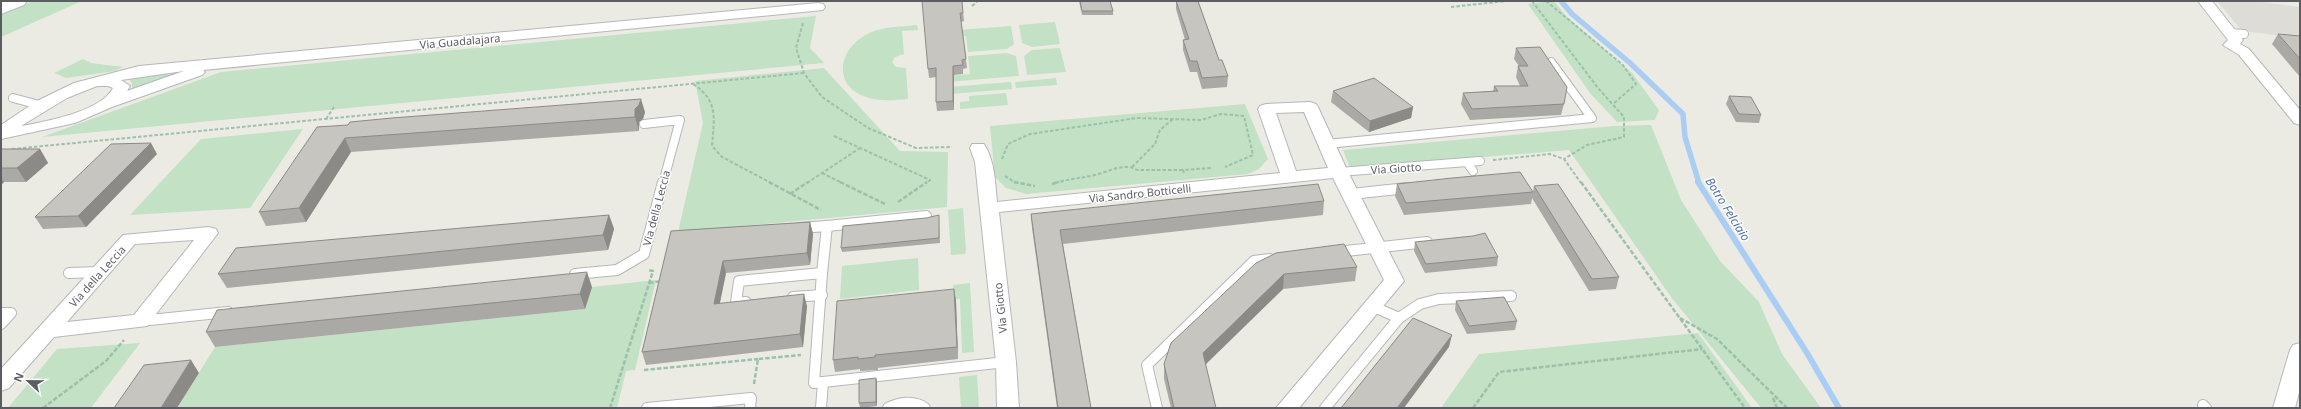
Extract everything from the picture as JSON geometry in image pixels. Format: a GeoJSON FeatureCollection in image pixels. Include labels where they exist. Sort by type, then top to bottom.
{"type":"FeatureCollection","features":[{"type":"Feature","properties":{"kind":"main road"},"geometry":{"type":"LineString","coordinates":[[1,9],[18,1]]}},
{"type":"Feature","properties":{"kind":"street","name":"Via Guadalajara"},"geometry":{"type":"LineString","coordinates":[[698,19],[715,11],[769,1]]}},
{"type":"Feature","properties":{"kind":"street"},"geometry":{"type":"LineString","coordinates":[[2205,1],[2237,33],[2236,40],[2231,46],[2244,52],[2300,120]]}},
{"type":"Feature","properties":{"kind":"street","name":"Via Guadalajara"},"geometry":{"type":"LineString","coordinates":[[1,132],[66,92],[102,79],[139,71],[818,7]]}},
{"type":"Feature","properties":{"kind":"street","name":"Via Guadalajara"},"geometry":{"type":"LineString","coordinates":[[1,132],[24,132],[66,120],[221,64]]}},
{"type":"Feature","properties":{"kind":"street"},"geometry":{"type":"LineString","coordinates":[[102,79],[118,82],[122,86],[122,90],[110,104]]}},
{"type":"Feature","properties":{"kind":"street"},"geometry":{"type":"LineString","coordinates":[[1287,408],[1374,307],[1394,281],[1339,172],[1310,107],[1266,109],[1290,178]]}},
{"type":"Feature","properties":{"kind":"street","name":"Via Giotto"},"geometry":{"type":"LineString","coordinates":[[989,158],[989,208],[1006,362],[1008,408]]}},
{"type":"Feature","properties":{"kind":"street","name":"Via Sandro Botticelli"},"geometry":{"type":"LineString","coordinates":[[989,208],[1188,184],[1290,178],[1339,172]]}},
{"type":"Feature","properties":{"kind":"street","name":"Via della Leccia"},"geometry":{"type":"LineString","coordinates":[[1,383],[130,239],[209,233],[140,321]]}},
{"type":"Feature","properties":{"kind":"street"},"geometry":{"type":"LineString","coordinates":[[48,331],[140,321]]}},
{"type":"Feature","properties":{"kind":"street"},"geometry":{"type":"LineString","coordinates":[[2284,408],[2300,350]]}},
{"type":"Feature","properties":{"kind":"lane"},"geometry":{"type":"LineString","coordinates":[[1327,144],[1592,118],[1551,62]]}},
{"type":"Feature","properties":{"kind":"lane"},"geometry":{"type":"LineString","coordinates":[[12,98],[43,106]]}},
{"type":"Feature","properties":{"kind":"lane","name":"Via della Leccia"},"geometry":{"type":"LineString","coordinates":[[562,276],[617,270],[644,254],[680,120],[644,124]]}},
{"type":"Feature","properties":{"kind":"lane","name":"Via Giotto"},"geometry":{"type":"LineString","coordinates":[[1339,172],[1480,161]]}},
{"type":"Feature","properties":{"kind":"lane"},"geometry":{"type":"LineString","coordinates":[[1467,162],[1473,171]]}},
{"type":"Feature","properties":{"kind":"lane","name":"Via Giotto"},"geometry":{"type":"LineString","coordinates":[[1351,194],[1415,188]]}},
{"type":"Feature","properties":{"kind":"lane"},"geometry":{"type":"LineString","coordinates":[[788,229],[926,216]]}},
{"type":"Feature","properties":{"kind":"lane"},"geometry":{"type":"LineString","coordinates":[[827,226],[814,383],[1006,362]]}},
{"type":"Feature","properties":{"kind":"lane"},"geometry":{"type":"LineString","coordinates":[[1324,253],[1440,241]]}},
{"type":"Feature","properties":{"kind":"lane"},"geometry":{"type":"LineString","coordinates":[[1157,408],[1147,365],[1254,261],[1277,259]]}},
{"type":"Feature","properties":{"kind":"lane"},"geometry":{"type":"LineString","coordinates":[[69,273],[101,272]]}},
{"type":"Feature","properties":{"kind":"lane"},"geometry":{"type":"LineString","coordinates":[[759,301],[736,303],[740,282],[822,274]]}},
{"type":"Feature","properties":{"kind":"lane"},"geometry":{"type":"LineString","coordinates":[[782,298],[822,295]]}},
{"type":"Feature","properties":{"kind":"lane"},"geometry":{"type":"LineString","coordinates":[[1325,408],[1399,318],[1420,304],[1439,299],[1511,296]]}},
{"type":"Feature","properties":{"kind":"lane"},"geometry":{"type":"LineString","coordinates":[[1374,307],[1399,318]]}},
{"type":"Feature","properties":{"kind":"lane"},"geometry":{"type":"LineString","coordinates":[[140,321],[236,311]]}},
{"type":"Feature","properties":{"kind":"lane"},"geometry":{"type":"LineString","coordinates":[[1,313],[11,313],[1,324]]}},
{"type":"Feature","properties":{"kind":"lane"},"geometry":{"type":"LineString","coordinates":[[821,408],[824,382]]}},
{"type":"Feature","properties":{"kind":"lane"},"geometry":{"type":"LineString","coordinates":[[647,408],[751,398],[750,408]]}},
{"type":"Feature","properties":{"kind":"lane"},"geometry":{"type":"LineString","coordinates":[[888,408],[893,404],[916,403],[925,408]]}},
{"type":"Feature","properties":{"kind":"path"},"geometry":{"type":"LineString","coordinates":[[972,6],[978,1]]}},
{"type":"Feature","properties":{"kind":"path"},"geometry":{"type":"LineString","coordinates":[[1451,7],[1506,1]]}},
{"type":"Feature","properties":{"kind":"path"},"geometry":{"type":"LineString","coordinates":[[1532,1],[1624,117],[1624,137],[1587,145],[1564,159]]}},
{"type":"Feature","properties":{"kind":"path"},"geometry":{"type":"LineString","coordinates":[[1546,1],[1564,18],[1623,65],[1636,84],[1613,104]]}},
{"type":"Feature","properties":{"kind":"path"},"geometry":{"type":"LineString","coordinates":[[795,22],[803,22],[796,48],[804,73],[822,97],[868,128],[916,148],[952,147]]}},
{"type":"Feature","properties":{"kind":"path"},"geometry":{"type":"LineString","coordinates":[[9,149],[804,73]]}},
{"type":"Feature","properties":{"kind":"path"},"geometry":{"type":"LineString","coordinates":[[693,83],[703,89],[711,97],[714,113],[712,146],[722,157],[827,214],[827,226]]}},
{"type":"Feature","properties":{"kind":"path"},"geometry":{"type":"LineString","coordinates":[[326,119],[334,107]]}},
{"type":"Feature","properties":{"kind":"path"},"geometry":{"type":"LineString","coordinates":[[989,158],[1008,144],[1030,134],[1137,118],[1201,120],[1221,114],[1244,116],[1253,155],[1226,167],[1183,170],[1137,170],[1132,167],[1113,169],[1096,175],[1072,178],[1050,185]]}},
{"type":"Feature","properties":{"kind":"path"},"geometry":{"type":"LineString","coordinates":[[1132,167],[1155,144],[1160,130],[1173,119]]}},
{"type":"Feature","properties":{"kind":"path"},"geometry":{"type":"LineString","coordinates":[[822,173],[892,207],[930,180],[834,136]]}},
{"type":"Feature","properties":{"kind":"path"},"geometry":{"type":"LineString","coordinates":[[790,194],[861,148]]}},
{"type":"Feature","properties":{"kind":"path"},"geometry":{"type":"LineString","coordinates":[[1480,161],[1550,154],[1564,159],[1745,408]]}},
{"type":"Feature","properties":{"kind":"path"},"geometry":{"type":"LineString","coordinates":[[1183,170],[1188,184]]}},
{"type":"Feature","properties":{"kind":"path"},"geometry":{"type":"LineString","coordinates":[[1002,174],[1017,184],[1042,187]]}},
{"type":"Feature","properties":{"kind":"path"},"geometry":{"type":"LineString","coordinates":[[610,408],[653,270],[617,270]]}},
{"type":"Feature","properties":{"kind":"path"},"geometry":{"type":"LineString","coordinates":[[649,283],[666,281]]}},
{"type":"Feature","properties":{"kind":"path"},"geometry":{"type":"LineString","coordinates":[[1680,318],[1708,332],[1722,343],[1757,382],[1787,408]]}},
{"type":"Feature","properties":{"kind":"path"},"geometry":{"type":"LineString","coordinates":[[43,408],[106,361],[120,344]]}},
{"type":"Feature","properties":{"kind":"path"},"geometry":{"type":"LineString","coordinates":[[1473,408],[1499,372],[1702,349]]}},
{"type":"Feature","properties":{"kind":"path"},"geometry":{"type":"LineString","coordinates":[[644,370],[817,354]]}},
{"type":"Feature","properties":{"kind":"path"},"geometry":{"type":"LineString","coordinates":[[756,370],[758,359]]}},
{"type":"Feature","properties":{"kind":"path"},"geometry":{"type":"LineString","coordinates":[[1773,397],[1777,408]]}},
{"type":"Feature","properties":{"kind":"shaded area"},"geometry":{"type":"Polygon","coordinates":[[[2217,1],[2253,1],[2300,7],[2300,38],[2242,31],[2217,1]]]}},
{"type":"Feature","properties":{"kind":"green space"},"geometry":{"type":"Polygon","coordinates":[[[33,1],[82,1],[1,37],[1,15],[33,1]]]}},
{"type":"Feature","properties":{"kind":"green space"},"geometry":{"type":"Polygon","coordinates":[[[1554,1],[1566,16],[1632,73],[1659,110],[1655,120],[1617,122],[1590,93],[1528,4],[1554,1]]]}},
{"type":"Feature","properties":{"kind":"green space"},"geometry":{"type":"Polygon","coordinates":[[[816,16],[810,48],[824,63],[42,137],[221,72],[816,16]]]}},
{"type":"Feature","properties":{"kind":"green space"},"geometry":{"type":"Polygon","coordinates":[[[1055,22],[1060,44],[1032,47],[1022,43],[1019,25],[1055,22]]]}},
{"type":"Feature","properties":{"kind":"green space"},"geometry":{"type":"Polygon","coordinates":[[[917,25],[918,30],[902,31],[904,54],[895,57],[892,62],[896,67],[906,68],[908,99],[871,99],[855,92],[848,85],[844,77],[843,68],[849,50],[855,42],[876,30],[917,25]]]}},
{"type":"Feature","properties":{"kind":"green space"},"geometry":{"type":"Polygon","coordinates":[[[1011,26],[1014,44],[1007,49],[968,52],[966,36],[945,38],[945,31],[1011,26]]]}},
{"type":"Feature","properties":{"kind":"green space"},"geometry":{"type":"Polygon","coordinates":[[[1060,48],[1066,72],[1027,75],[1024,56],[1032,50],[1060,48]]]}},
{"type":"Feature","properties":{"kind":"green space"},"geometry":{"type":"Polygon","coordinates":[[[1007,53],[1016,56],[1019,76],[948,82],[948,76],[970,74],[968,56],[1007,53]]]}},
{"type":"Feature","properties":{"kind":"green space"},"geometry":{"type":"Polygon","coordinates":[[[83,59],[91,63],[123,67],[115,71],[66,78],[54,73],[83,59]]]}},
{"type":"Feature","properties":{"kind":"green space"},"geometry":{"type":"Polygon","coordinates":[[[196,67],[132,90],[130,80],[121,75],[196,67]]]}},
{"type":"Feature","properties":{"kind":"green space"},"geometry":{"type":"Polygon","coordinates":[[[824,68],[900,151],[948,152],[947,207],[678,232],[703,123],[695,81],[824,68]]]}},
{"type":"Feature","properties":{"kind":"green space"},"geometry":{"type":"Polygon","coordinates":[[[1056,78],[1057,85],[1016,88],[1015,82],[1056,78]]]}},
{"type":"Feature","properties":{"kind":"green space"},"geometry":{"type":"Polygon","coordinates":[[[1011,82],[1012,89],[938,95],[937,88],[1011,82]]]}},
{"type":"Feature","properties":{"kind":"green space"},"geometry":{"type":"Polygon","coordinates":[[[1006,93],[1008,105],[960,109],[960,102],[969,101],[969,96],[1006,93]]]}},
{"type":"Feature","properties":{"kind":"green space"},"geometry":{"type":"Polygon","coordinates":[[[1245,104],[1268,159],[1259,169],[1248,174],[1026,194],[1006,188],[995,177],[990,126],[1245,104]]]}},
{"type":"Feature","properties":{"kind":"green space"},"geometry":{"type":"Polygon","coordinates":[[[1651,125],[1681,200],[1720,261],[1759,302],[1782,354],[1821,408],[1761,408],[1671,297],[1569,150],[1350,168],[1343,150],[1614,126],[1651,125]]]}},
{"type":"Feature","properties":{"kind":"green space"},"geometry":{"type":"Polygon","coordinates":[[[303,129],[250,208],[130,215],[201,139],[303,129]]]}},
{"type":"Feature","properties":{"kind":"green space"},"geometry":{"type":"Polygon","coordinates":[[[963,208],[966,251],[965,254],[951,255],[948,210],[963,208]]]}},
{"type":"Feature","properties":{"kind":"green space"},"geometry":{"type":"Polygon","coordinates":[[[918,258],[919,290],[840,299],[842,266],[918,258]]]}},
{"type":"Feature","properties":{"kind":"green space"},"geometry":{"type":"Polygon","coordinates":[[[656,280],[635,370],[626,371],[617,408],[177,408],[215,347],[585,309],[592,287],[656,280]]]}},
{"type":"Feature","properties":{"kind":"green space"},"geometry":{"type":"Polygon","coordinates":[[[970,283],[974,352],[962,353],[960,299],[954,299],[953,285],[970,283]]]}},
{"type":"Feature","properties":{"kind":"green space"},"geometry":{"type":"Polygon","coordinates":[[[1698,333],[1752,408],[1441,408],[1479,354],[1698,333]]]}},
{"type":"Feature","properties":{"kind":"green space"},"geometry":{"type":"Polygon","coordinates":[[[140,343],[91,408],[8,408],[57,349],[140,343]]]}},
{"type":"Feature","properties":{"kind":"green space"},"geometry":{"type":"Polygon","coordinates":[[[977,375],[979,408],[961,408],[959,377],[977,375]]]}},
{"type":"Feature","properties":{"kind":"building"},"geometry":{"type":"Polygon","coordinates":[[[922,1],[962,1],[963,13],[960,13],[966,59],[962,60],[963,65],[953,66],[953,101],[936,102],[936,68],[928,69],[922,1]]]}},
{"type":"Feature","properties":{"kind":"building"},"geometry":{"type":"Polygon","coordinates":[[[1080,1],[1110,1],[1113,11],[1082,11],[1080,1]]]}},
{"type":"Feature","properties":{"kind":"building"},"geometry":{"type":"Polygon","coordinates":[[[1176,1],[1198,1],[1219,60],[1222,60],[1228,76],[1202,78],[1197,61],[1190,61],[1183,40],[1189,39],[1176,1]]]}},
{"type":"Feature","properties":{"kind":"building"},"geometry":{"type":"Polygon","coordinates":[[[2278,34],[2300,36],[2300,59],[2278,34]]]}},
{"type":"Feature","properties":{"kind":"building"},"geometry":{"type":"Polygon","coordinates":[[[1540,47],[1567,87],[1564,104],[1472,109],[1463,93],[1498,91],[1494,86],[1528,86],[1518,66],[1528,66],[1516,48],[1540,47]]]}},
{"type":"Feature","properties":{"kind":"building"},"geometry":{"type":"Polygon","coordinates":[[[1374,78],[1413,107],[1370,121],[1333,91],[1374,78]]]}},
{"type":"Feature","properties":{"kind":"building"},"geometry":{"type":"Polygon","coordinates":[[[1729,96],[1751,97],[1761,115],[1739,114],[1729,96]]]}},
{"type":"Feature","properties":{"kind":"building"},"geometry":{"type":"Polygon","coordinates":[[[641,99],[639,105],[635,109],[635,117],[345,138],[299,208],[259,212],[317,127],[348,125],[350,122],[392,118],[641,99]]]}},
{"type":"Feature","properties":{"kind":"building"},"geometry":{"type":"Polygon","coordinates":[[[151,143],[78,216],[35,217],[111,144],[151,143]]]}},
{"type":"Feature","properties":{"kind":"building"},"geometry":{"type":"Polygon","coordinates":[[[1,149],[40,149],[17,168],[1,168],[1,149]]]}},
{"type":"Feature","properties":{"kind":"building"},"geometry":{"type":"Polygon","coordinates":[[[1520,172],[1533,192],[1406,203],[1397,184],[1452,178],[1520,172]]]}},
{"type":"Feature","properties":{"kind":"building"},"geometry":{"type":"Polygon","coordinates":[[[1318,184],[1324,201],[1060,230],[1091,408],[1058,408],[1031,214],[1318,184]]]}},
{"type":"Feature","properties":{"kind":"building"},"geometry":{"type":"Polygon","coordinates":[[[1558,184],[1619,277],[1592,279],[1534,186],[1558,184]]]}},
{"type":"Feature","properties":{"kind":"building"},"geometry":{"type":"Polygon","coordinates":[[[609,215],[603,235],[218,274],[236,248],[609,215]]]}},
{"type":"Feature","properties":{"kind":"building"},"geometry":{"type":"Polygon","coordinates":[[[939,215],[939,238],[841,248],[843,226],[926,218],[939,215]]]}},
{"type":"Feature","properties":{"kind":"building"},"geometry":{"type":"Polygon","coordinates":[[[810,222],[807,253],[723,261],[714,304],[804,294],[800,334],[642,352],[671,231],[810,222]]]}},
{"type":"Feature","properties":{"kind":"building"},"geometry":{"type":"Polygon","coordinates":[[[1485,233],[1498,257],[1426,264],[1415,242],[1473,236],[1485,233]]]}},
{"type":"Feature","properties":{"kind":"building"},"geometry":{"type":"Polygon","coordinates":[[[1344,244],[1357,267],[1284,274],[1203,353],[1216,408],[1174,408],[1164,364],[1171,343],[1256,263],[1276,253],[1344,244]]]}},
{"type":"Feature","properties":{"kind":"building"},"geometry":{"type":"Polygon","coordinates":[[[587,272],[580,294],[206,332],[217,310],[587,272]]]}},
{"type":"Feature","properties":{"kind":"building"},"geometry":{"type":"Polygon","coordinates":[[[954,289],[957,347],[875,355],[875,357],[858,359],[858,357],[833,360],[837,301],[954,289]]]}},
{"type":"Feature","properties":{"kind":"building"},"geometry":{"type":"Polygon","coordinates":[[[1504,297],[1517,321],[1469,326],[1456,301],[1504,297]]]}},
{"type":"Feature","properties":{"kind":"building"},"geometry":{"type":"Polygon","coordinates":[[[1413,318],[1452,335],[1397,408],[1341,408],[1413,318]]]}},
{"type":"Feature","properties":{"kind":"building"},"geometry":{"type":"Polygon","coordinates":[[[191,360],[161,408],[114,408],[144,365],[191,360]]]}},
{"type":"Feature","properties":{"kind":"building"},"geometry":{"type":"Polygon","coordinates":[[[876,378],[876,402],[859,403],[859,380],[876,378]]]}},
{"type":"Feature","properties":{"kind":"waterway","name":"Botro Felciaio"},"geometry":{"type":"LineString","coordinates":[[1561,1],[1572,14],[1630,63],[1683,114],[1685,137],[1699,183]]}},
{"type":"Feature","properties":{"kind":"waterway","name":"Botro Felciaio"},"geometry":{"type":"LineString","coordinates":[[1698,182],[1807,353],[1839,408]]}}]}
